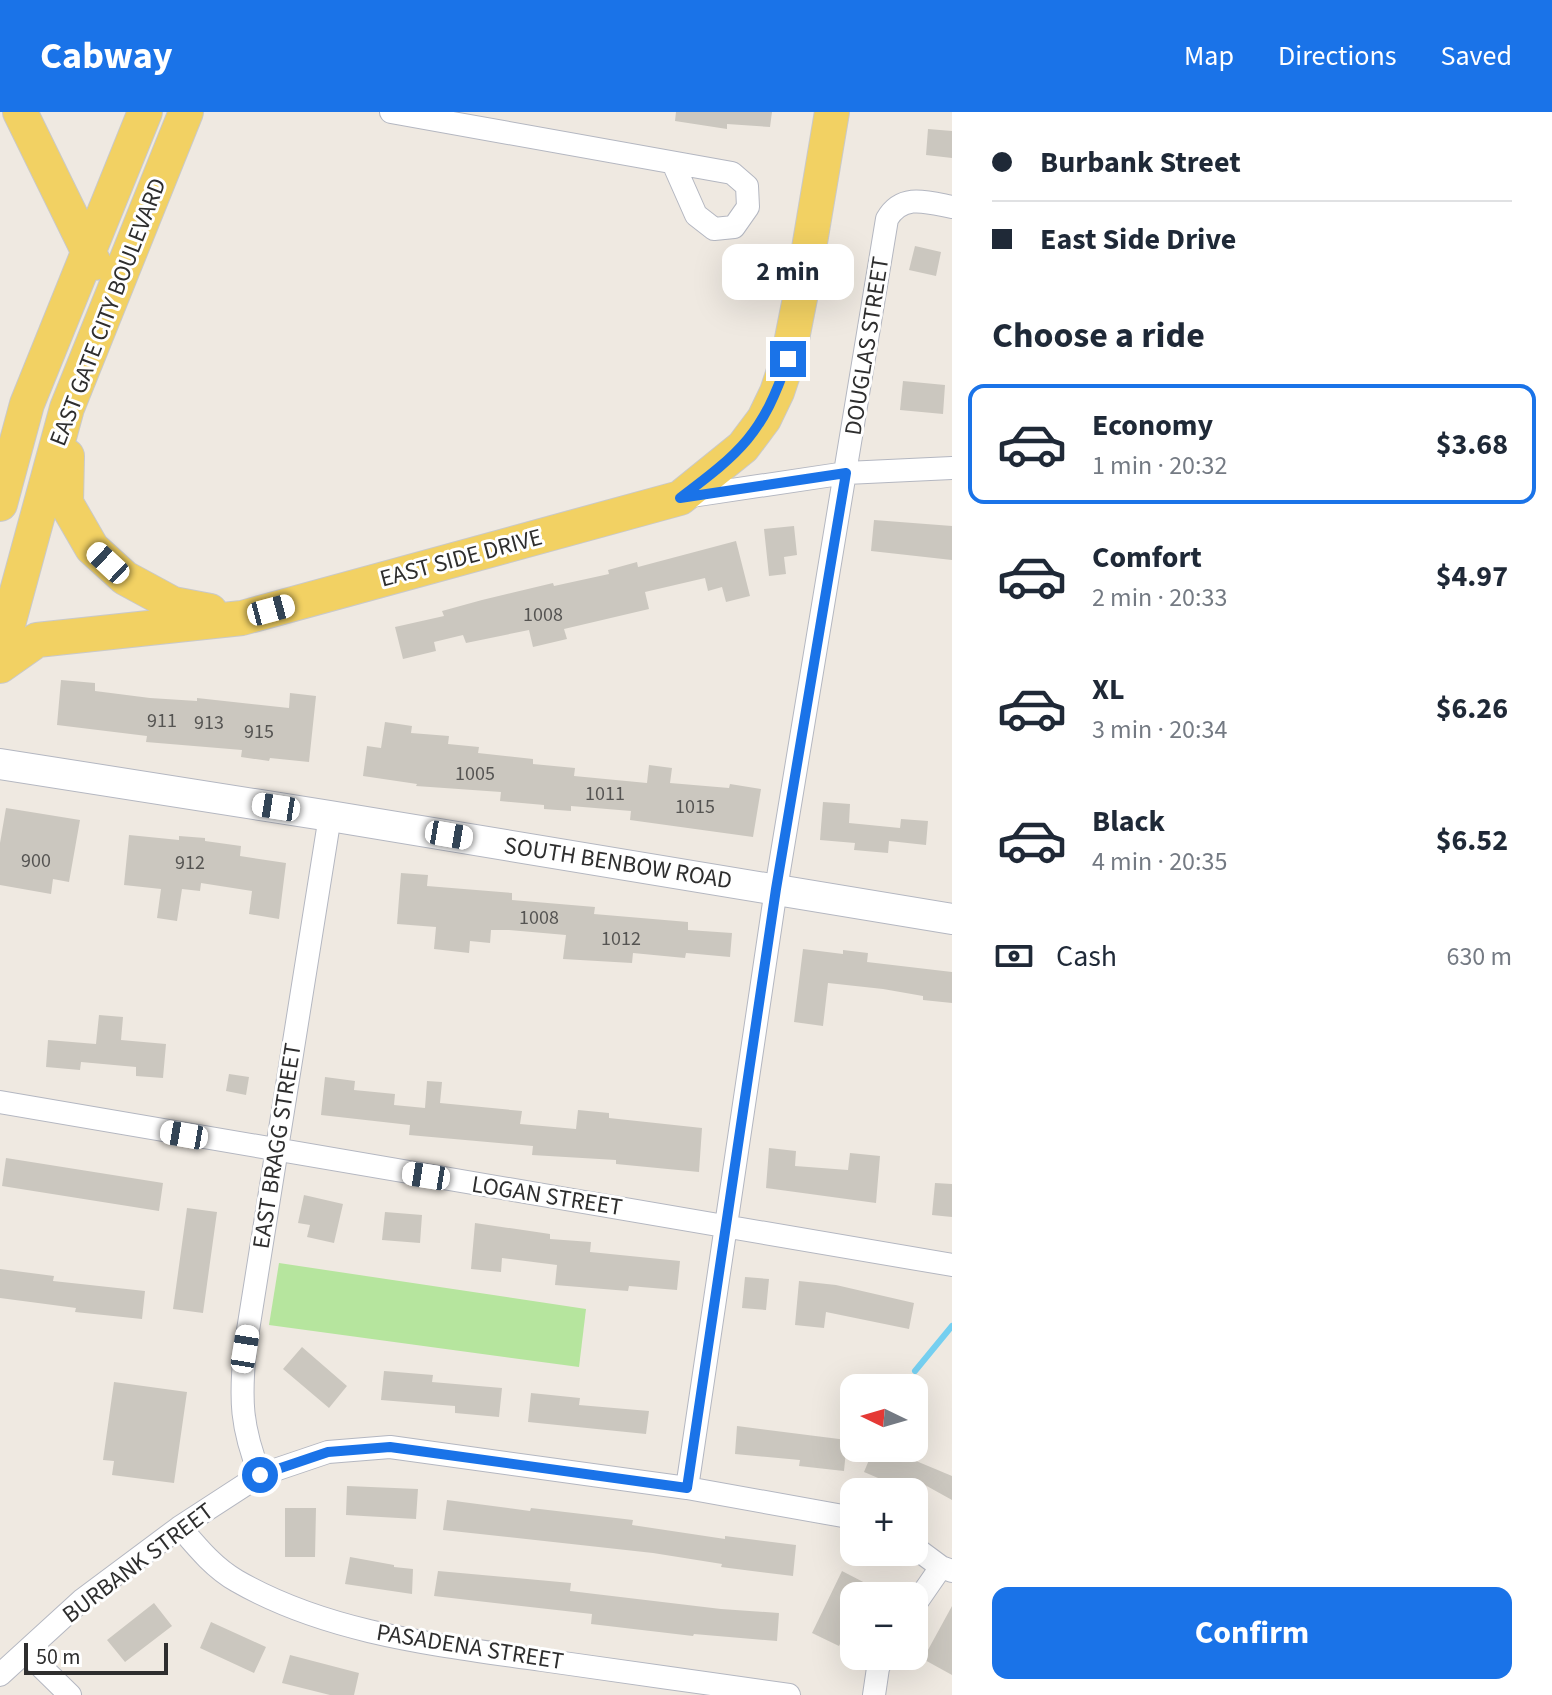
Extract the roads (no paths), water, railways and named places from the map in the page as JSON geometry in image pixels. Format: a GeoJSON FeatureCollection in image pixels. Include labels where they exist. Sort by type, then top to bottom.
{"type":"FeatureCollection","features":[{"type":"Feature","properties":{"kind":"main road"},"geometry":{"type":"LineString","coordinates":[[20,112],[110,295]]}},
{"type":"Feature","properties":{"kind":"main road","name":"EAST GATE CITY BOULEVARD"},"geometry":{"type":"LineString","coordinates":[[0,504],[27,404],[145,112]]}},
{"type":"Feature","properties":{"kind":"main road","name":"EAST GATE CITY BOULEVARD"},"geometry":{"type":"LineString","coordinates":[[0,654],[67,408],[186,112]]}},
{"type":"Feature","properties":{"kind":"main road","name":"EAST SIDE DRIVE"},"geometry":{"type":"LineString","coordinates":[[0,666],[37,640],[242,618],[680,498],[743,447],[764,419],[777,392],[788,359],[799,305],[832,112]]}},
{"type":"Feature","properties":{"kind":"main road"},"geometry":{"type":"LineString","coordinates":[[67,408],[66,503],[92,548],[125,578],[173,604],[242,618]]}},
{"type":"Feature","properties":{"kind":"main road","name":"SOUTH BENBOW ROAD"},"geometry":{"type":"LineString","coordinates":[[0,764],[952,919]]}},
{"type":"Feature","properties":{"kind":"street"},"geometry":{"type":"LineString","coordinates":[[391,112],[673,163]]}},
{"type":"Feature","properties":{"kind":"street","name":"DOUGLAS STREET"},"geometry":{"type":"LineString","coordinates":[[687,1488],[776,889],[887,219],[899,204],[916,200],[952,207]]}},
{"type":"Feature","properties":{"kind":"street","name":"EAST SIDE DRIVE"},"geometry":{"type":"LineString","coordinates":[[680,498],[846,473],[952,468]]}},
{"type":"Feature","properties":{"kind":"street","name":"EAST BRAGG STREET"},"geometry":{"type":"LineString","coordinates":[[260,1475],[243,1420],[241,1392],[245,1349],[330,816]]}},
{"type":"Feature","properties":{"kind":"street","name":"LOGAN STREET"},"geometry":{"type":"LineString","coordinates":[[0,1102],[952,1265]]}},
{"type":"Feature","properties":{"kind":"street","name":"BURBANK STREET"},"geometry":{"type":"LineString","coordinates":[[0,1675],[82,1600],[180,1527],[260,1475],[328,1452],[390,1447],[687,1488],[840,1513]]}},
{"type":"Feature","properties":{"kind":"street","name":"PASADENA STREET"},"geometry":{"type":"LineString","coordinates":[[180,1527],[205,1555],[235,1580],[288,1607],[332,1623],[485,1652],[789,1695]]}},
{"type":"Feature","properties":{"kind":"street"},"geometry":{"type":"LineString","coordinates":[[928,1557],[946,1569],[928,1590]]}},
{"type":"Feature","properties":{"kind":"street"},"geometry":{"type":"LineString","coordinates":[[26,1652],[70,1695]]}},
{"type":"Feature","properties":{"kind":"street"},"geometry":{"type":"LineString","coordinates":[[874,1695],[878,1670]]}},
{"type":"Feature","properties":{"kind":"waterway"},"geometry":{"type":"LineString","coordinates":[[915,1371],[952,1326]]}}]}
